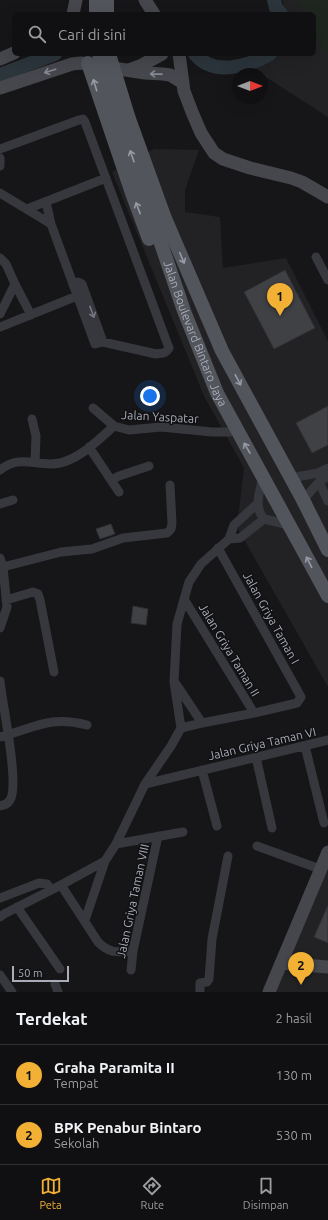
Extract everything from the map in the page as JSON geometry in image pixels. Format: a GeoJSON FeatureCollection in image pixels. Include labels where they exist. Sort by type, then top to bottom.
{"type":"FeatureCollection","features":[{"type":"Feature","properties":{"kind":"main road"},"geometry":{"type":"LineString","coordinates":[[73,12],[76,0]]}},
{"type":"Feature","properties":{"kind":"main road"},"geometry":{"type":"LineString","coordinates":[[96,0],[96,12]]}},
{"type":"Feature","properties":{"kind":"main road"},"geometry":{"type":"LineString","coordinates":[[107,0],[107,12]]}},
{"type":"Feature","properties":{"kind":"main road"},"geometry":{"type":"LineString","coordinates":[[145,0],[153,12]]}},
{"type":"Feature","properties":{"kind":"main road"},"geometry":{"type":"LineString","coordinates":[[0,59],[12,54]]}},
{"type":"Feature","properties":{"kind":"main road","name":"Jalan Boulevard Bintaro Jaya"},"geometry":{"type":"LineString","coordinates":[[110,56],[127,111],[183,307],[201,355],[217,393],[328,596]]}},
{"type":"Feature","properties":{"kind":"main road"},"geometry":{"type":"LineString","coordinates":[[128,70],[142,65],[158,56]]}},
{"type":"Feature","properties":{"kind":"main road"},"geometry":{"type":"LineString","coordinates":[[180,56],[183,83],[192,112],[201,133],[214,153],[223,160],[302,182],[328,197]]}},
{"type":"Feature","properties":{"kind":"main road"},"geometry":{"type":"LineString","coordinates":[[94,58],[132,193],[168,284],[183,307]]}},
{"type":"Feature","properties":{"kind":"main road"},"geometry":{"type":"LineString","coordinates":[[0,88],[94,58],[128,70],[163,74],[183,83]]}},
{"type":"Feature","properties":{"kind":"main road","name":"Jalan Boulevard Bintaro Jaya"},"geometry":{"type":"LineString","coordinates":[[94,58],[101,64],[158,218],[220,345],[328,550]]}},
{"type":"Feature","properties":{"kind":"main road"},"geometry":{"type":"LineString","coordinates":[[201,355],[205,344],[209,341],[214,341],[220,345]]}},
{"type":"Feature","properties":{"kind":"main road"},"geometry":{"type":"LineString","coordinates":[[269,992],[328,852]]}},
{"type":"Feature","properties":{"kind":"main road"},"geometry":{"type":"LineString","coordinates":[[281,963],[328,967]]}},
{"type":"Feature","properties":{"kind":"street"},"geometry":{"type":"LineString","coordinates":[[0,149],[83,119],[169,348],[164,353],[156,354],[103,342],[96,345],[94,343],[52,224],[46,202]]}},
{"type":"Feature","properties":{"kind":"street"},"geometry":{"type":"LineString","coordinates":[[0,158],[0,166]]}},
{"type":"Feature","properties":{"kind":"street"},"geometry":{"type":"LineString","coordinates":[[28,209],[106,178]]}},
{"type":"Feature","properties":{"kind":"street"},"geometry":{"type":"LineString","coordinates":[[0,193],[52,224]]}},
{"type":"Feature","properties":{"kind":"street"},"geometry":{"type":"LineString","coordinates":[[316,257],[328,280]]}},
{"type":"Feature","properties":{"kind":"street"},"geometry":{"type":"LineString","coordinates":[[0,258],[6,264],[31,315]]}},
{"type":"Feature","properties":{"kind":"street"},"geometry":{"type":"LineString","coordinates":[[73,285],[78,282],[82,284],[103,342]]}},
{"type":"Feature","properties":{"kind":"street"},"geometry":{"type":"LineString","coordinates":[[0,314],[15,284]]}},
{"type":"Feature","properties":{"kind":"street"},"geometry":{"type":"LineString","coordinates":[[0,327],[77,296]]}},
{"type":"Feature","properties":{"kind":"street"},"geometry":{"type":"LineString","coordinates":[[93,408],[114,426]]}},
{"type":"Feature","properties":{"kind":"street"},"geometry":{"type":"LineString","coordinates":[[32,419],[36,436],[35,462]]}},
{"type":"Feature","properties":{"kind":"street","name":"Jalan Yaspatar"},"geometry":{"type":"LineString","coordinates":[[0,467],[20,461],[47,464],[72,459],[114,426],[129,430],[161,426],[212,432],[230,432],[237,430]]}},
{"type":"Feature","properties":{"kind":"street"},"geometry":{"type":"LineString","coordinates":[[89,447],[119,492]]}},
{"type":"Feature","properties":{"kind":"street"},"geometry":{"type":"LineString","coordinates":[[111,480],[149,466]]}},
{"type":"Feature","properties":{"kind":"street"},"geometry":{"type":"LineString","coordinates":[[303,500],[322,478],[328,468]]}},
{"type":"Feature","properties":{"kind":"street"},"geometry":{"type":"LineString","coordinates":[[263,477],[257,504],[258,509],[264,519],[289,525]]}},
{"type":"Feature","properties":{"kind":"street"},"geometry":{"type":"LineString","coordinates":[[291,478],[322,478]]}},
{"type":"Feature","properties":{"kind":"street"},"geometry":{"type":"LineString","coordinates":[[322,478],[328,501]]}},
{"type":"Feature","properties":{"kind":"street"},"geometry":{"type":"LineString","coordinates":[[2,572],[61,552],[92,549],[124,538],[167,533],[171,529],[172,524],[170,485]]}},
{"type":"Feature","properties":{"kind":"street"},"geometry":{"type":"LineString","coordinates":[[0,504],[13,500]]}},
{"type":"Feature","properties":{"kind":"street"},"geometry":{"type":"LineString","coordinates":[[85,920],[105,861],[116,844],[145,784],[171,746],[181,728],[174,682],[177,624],[189,582],[201,564],[228,539],[234,525],[257,504]]}},
{"type":"Feature","properties":{"kind":"street"},"geometry":{"type":"LineString","coordinates":[[228,539],[240,538],[264,519]]}},
{"type":"Feature","properties":{"kind":"street","name":"Jalan Griya Taman I"},"geometry":{"type":"LineString","coordinates":[[218,548],[300,694],[300,700],[297,703],[254,714]]}},
{"type":"Feature","properties":{"kind":"street"},"geometry":{"type":"LineString","coordinates":[[0,558],[6,600],[6,613],[0,628]]}},
{"type":"Feature","properties":{"kind":"street"},"geometry":{"type":"LineString","coordinates":[[6,600],[33,592],[38,594],[54,672]]}},
{"type":"Feature","properties":{"kind":"street","name":"Jalan Griya Taman II"},"geometry":{"type":"LineString","coordinates":[[184,599],[254,714]]}},
{"type":"Feature","properties":{"kind":"street"},"geometry":{"type":"LineString","coordinates":[[0,681],[4,736],[13,766],[11,800],[0,806]]}},
{"type":"Feature","properties":{"kind":"street"},"geometry":{"type":"LineString","coordinates":[[174,682],[202,722]]}},
{"type":"Feature","properties":{"kind":"street"},"geometry":{"type":"LineString","coordinates":[[181,728],[202,722],[254,714]]}},
{"type":"Feature","properties":{"kind":"street"},"geometry":{"type":"LineString","coordinates":[[4,736],[50,721],[73,722],[87,725]]}},
{"type":"Feature","properties":{"kind":"street","name":"Jalan Griya Taman VI"},"geometry":{"type":"LineString","coordinates":[[145,784],[328,740]]}},
{"type":"Feature","properties":{"kind":"street"},"geometry":{"type":"LineString","coordinates":[[305,746],[324,823]]}},
{"type":"Feature","properties":{"kind":"street"},"geometry":{"type":"LineString","coordinates":[[256,757],[272,828]]}},
{"type":"Feature","properties":{"kind":"street","name":"Jalan Griya Taman VI"},"geometry":{"type":"LineString","coordinates":[[202,770],[218,826]]}},
{"type":"Feature","properties":{"kind":"street","name":"Jalan Griya Taman VIII"},"geometry":{"type":"LineString","coordinates":[[116,844],[183,832]]}},
{"type":"Feature","properties":{"kind":"street","name":"Jalan Griya Taman VIII"},"geometry":{"type":"LineString","coordinates":[[131,970],[133,951],[158,836]]}},
{"type":"Feature","properties":{"kind":"street"},"geometry":{"type":"LineString","coordinates":[[257,846],[320,869]]}},
{"type":"Feature","properties":{"kind":"street"},"geometry":{"type":"LineString","coordinates":[[200,992],[200,983],[207,982],[210,979],[212,940],[228,856]]}},
{"type":"Feature","properties":{"kind":"street"},"geometry":{"type":"LineString","coordinates":[[0,917],[105,861]]}},
{"type":"Feature","properties":{"kind":"street"},"geometry":{"type":"LineString","coordinates":[[0,898],[39,883],[46,884],[51,890]]}},
{"type":"Feature","properties":{"kind":"street"},"geometry":{"type":"LineString","coordinates":[[61,885],[98,942],[103,947],[110,952],[133,951]]}},
{"type":"Feature","properties":{"kind":"street"},"geometry":{"type":"LineString","coordinates":[[17,907],[60,969]]}},
{"type":"Feature","properties":{"kind":"street"},"geometry":{"type":"LineString","coordinates":[[0,975],[12,992]]}},
{"type":"Feature","properties":{"kind":"shaded area"},"geometry":{"type":"Polygon","coordinates":[[[283,0],[328,0],[328,117],[268,79],[268,68],[250,67],[272,56],[316,56],[316,12],[284,12],[283,0]]]}},
{"type":"Feature","properties":{"kind":"shaded area"},"geometry":{"type":"Polygon","coordinates":[[[296,0],[328,0],[328,56],[316,35],[316,12],[303,12],[296,0]]]}},
{"type":"Feature","properties":{"kind":"shaded area"},"geometry":{"type":"Polygon","coordinates":[[[154,149],[199,150],[185,190],[185,212],[220,217],[223,268],[286,258],[328,341],[328,687],[237,527],[244,468],[204,396],[112,172],[154,149]]]}},
{"type":"Feature","properties":{"kind":"shaded area"},"geometry":{"type":"Polygon","coordinates":[[[328,865],[328,992],[270,992],[328,865]]]}},
{"type":"Feature","properties":{"kind":"building"},"geometry":{"type":"Polygon","coordinates":[[[285,270],[315,328],[274,349],[244,292],[285,270]]]}},
{"type":"Feature","properties":{"kind":"building"},"geometry":{"type":"Polygon","coordinates":[[[328,406],[328,445],[312,453],[296,423],[328,406]]]}},
{"type":"Feature","properties":{"kind":"building"},"geometry":{"type":"Polygon","coordinates":[[[111,524],[115,534],[100,539],[96,529],[111,524]]]}},
{"type":"Feature","properties":{"kind":"building"},"geometry":{"type":"Polygon","coordinates":[[[133,606],[148,609],[146,625],[131,623],[133,606]]]}},
{"type":"Feature","properties":{"kind":"building"},"geometry":{"type":"Polygon","coordinates":[[[328,905],[328,943],[314,937],[328,905]]]}},
{"type":"Feature","properties":{"kind":"waterway"},"geometry":{"type":"LineString","coordinates":[[274,0],[276,8],[279,12]]}},
{"type":"Feature","properties":{"kind":"waterway"},"geometry":{"type":"LineString","coordinates":[[0,75],[50,56]]}},
{"type":"Feature","properties":{"kind":"waterway"},"geometry":{"type":"LineString","coordinates":[[197,56],[211,65],[221,67],[242,65],[266,56]]}},
{"type":"Feature","properties":{"kind":"place","name":"Graha Paramita II"},"geometry":{"type":"Point","coordinates":[280,316]}},
{"type":"Feature","properties":{"kind":"place","name":"BPK Penabur Bintaro"},"geometry":{"type":"Point","coordinates":[301,985]}}]}
